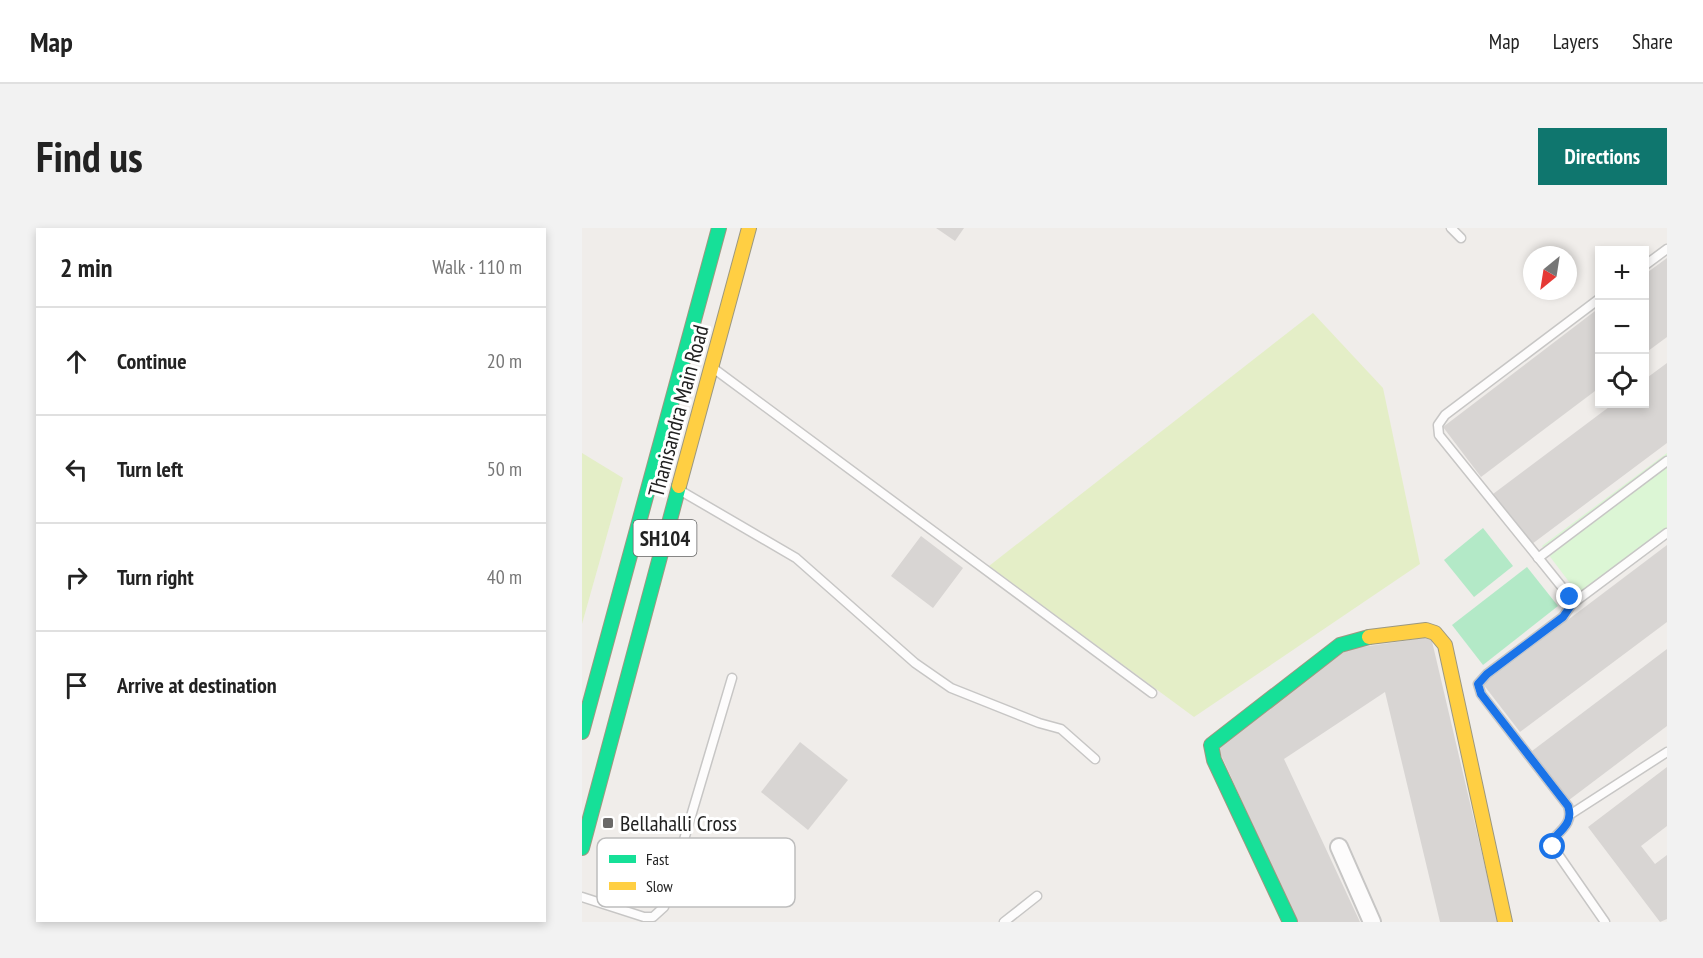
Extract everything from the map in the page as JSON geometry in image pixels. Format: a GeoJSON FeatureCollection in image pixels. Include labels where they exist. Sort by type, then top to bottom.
{"type":"FeatureCollection","features":[{"type":"Feature","properties":{"kind":"main road","name":"Thanisandra Main Road"},"geometry":{"type":"LineString","coordinates":[[582,732],[719,228]]}},
{"type":"Feature","properties":{"kind":"main road","name":"Thanisandra Main Road"},"geometry":{"type":"LineString","coordinates":[[582,848],[749,228]]}},
{"type":"Feature","properties":{"kind":"main road"},"geometry":{"type":"LineString","coordinates":[[1290,922],[1214,760],[1211,745],[1213,741],[1340,645],[1356,639],[1426,630],[1435,633],[1445,645],[1505,922]]}},
{"type":"Feature","properties":{"kind":"street"},"geometry":{"type":"LineString","coordinates":[[1339,847],[1372,922]]}},
{"type":"Feature","properties":{"kind":"lane"},"geometry":{"type":"LineString","coordinates":[[1451,228],[1461,238]]}},
{"type":"Feature","properties":{"kind":"lane"},"geometry":{"type":"LineString","coordinates":[[1649,262],[1667,249]]}},
{"type":"Feature","properties":{"kind":"lane"},"geometry":{"type":"LineString","coordinates":[[1572,604],[1570,597],[1439,435],[1438,425],[1445,415],[1598,300]]}},
{"type":"Feature","properties":{"kind":"lane"},"geometry":{"type":"LineString","coordinates":[[711,367],[1152,693]]}},
{"type":"Feature","properties":{"kind":"lane"},"geometry":{"type":"LineString","coordinates":[[1538,558],[1667,461]]}},
{"type":"Feature","properties":{"kind":"lane"},"geometry":{"type":"LineString","coordinates":[[678,489],[796,558],[915,663],[951,688],[1039,723],[1061,729],[1095,759]]}},
{"type":"Feature","properties":{"kind":"lane"},"geometry":{"type":"LineString","coordinates":[[1605,922],[1553,847],[1554,838],[1568,824],[1571,814],[1568,806],[1481,694],[1478,684],[1487,674],[1563,617],[1572,604],[1667,533]]}},
{"type":"Feature","properties":{"kind":"lane"},"geometry":{"type":"LineString","coordinates":[[684,838],[732,678]]}},
{"type":"Feature","properties":{"kind":"lane"},"geometry":{"type":"LineString","coordinates":[[1571,814],[1667,752]]}},
{"type":"Feature","properties":{"kind":"lane"},"geometry":{"type":"LineString","coordinates":[[1004,922],[1037,896]]}},
{"type":"Feature","properties":{"kind":"lane"},"geometry":{"type":"LineString","coordinates":[[582,897],[597,902]]}},
{"type":"Feature","properties":{"kind":"lane"},"geometry":{"type":"LineString","coordinates":[[613,907],[644,917],[653,917],[664,907]]}},
{"type":"Feature","properties":{"kind":"green space"},"geometry":{"type":"Polygon","coordinates":[[[1313,313],[1383,388],[1420,564],[1194,717],[989,566],[1313,313]]]}},
{"type":"Feature","properties":{"kind":"green space"},"geometry":{"type":"Polygon","coordinates":[[[582,453],[623,478],[582,624],[582,453]]]}},
{"type":"Feature","properties":{"kind":"green space"},"geometry":{"type":"Polygon","coordinates":[[[1667,453],[1667,535],[1582,599],[1542,546],[1667,453]]]}},
{"type":"Feature","properties":{"kind":"green space"},"geometry":{"type":"Polygon","coordinates":[[[1483,528],[1513,566],[1474,597],[1444,560],[1483,528]]]}},
{"type":"Feature","properties":{"kind":"green space"},"geometry":{"type":"Polygon","coordinates":[[[1527,567],[1558,606],[1483,665],[1452,625],[1527,567]]]}},
{"type":"Feature","properties":{"kind":"building"},"geometry":{"type":"Polygon","coordinates":[[[936,228],[964,228],[955,241],[936,228]]]}},
{"type":"Feature","properties":{"kind":"building"},"geometry":{"type":"Polygon","coordinates":[[[1667,258],[1667,337],[1649,350],[1649,300],[1649,271],[1667,258]]]}},
{"type":"Feature","properties":{"kind":"building"},"geometry":{"type":"Polygon","coordinates":[[[1595,311],[1595,391],[1481,477],[1443,427],[1595,311]]]}},
{"type":"Feature","properties":{"kind":"building"},"geometry":{"type":"Polygon","coordinates":[[[1667,363],[1667,443],[1532,544],[1493,494],[1608,408],[1649,408],[1649,376],[1667,363]]]}},
{"type":"Feature","properties":{"kind":"building"},"geometry":{"type":"Polygon","coordinates":[[[921,536],[963,568],[933,608],[891,576],[921,536]]]}},
{"type":"Feature","properties":{"kind":"building"},"geometry":{"type":"Polygon","coordinates":[[[1667,545],[1667,622],[1520,732],[1483,684],[1667,545]]]}},
{"type":"Feature","properties":{"kind":"building"},"geometry":{"type":"Polygon","coordinates":[[[1431,637],[1498,922],[1440,922],[1385,692],[1284,759],[1360,922],[1297,922],[1217,746],[1348,649],[1431,637]]]}},
{"type":"Feature","properties":{"kind":"building"},"geometry":{"type":"Polygon","coordinates":[[[1667,649],[1667,726],[1569,800],[1532,751],[1667,649]]]}},
{"type":"Feature","properties":{"kind":"building"},"geometry":{"type":"Polygon","coordinates":[[[800,742],[848,780],[808,830],[761,792],[800,742]]]}},
{"type":"Feature","properties":{"kind":"building"},"geometry":{"type":"Polygon","coordinates":[[[1667,767],[1667,826],[1641,846],[1655,864],[1667,855],[1667,919],[1660,922],[1588,827],[1667,767]]]}},
{"type":"Feature","properties":{"kind":"traffic: fast"},"geometry":{"type":"LineString","coordinates":[[582,732],[719,228]]}},
{"type":"Feature","properties":{"kind":"traffic: fast"},"geometry":{"type":"LineString","coordinates":[[582,848],[679,486]]}},
{"type":"Feature","properties":{"kind":"traffic: fast"},"geometry":{"type":"LineString","coordinates":[[1290,922],[1214,760],[1211,745],[1340,645],[1369,637]]}},
{"type":"Feature","properties":{"kind":"traffic: slow"},"geometry":{"type":"LineString","coordinates":[[679,486],[749,228]]}},
{"type":"Feature","properties":{"kind":"traffic: slow"},"geometry":{"type":"LineString","coordinates":[[1369,637],[1426,630],[1435,633],[1445,645],[1505,922]]}},
{"type":"Feature","properties":{"kind":"place","name":"Bellahalli Cross"},"geometry":{"type":"Point","coordinates":[608,823]}},
{"type":"Feature","properties":{"kind":"route"},"geometry":{"type":"LineString","coordinates":[[1553,847],[1554,838],[1568,824],[1571,814],[1568,806],[1481,694],[1478,684],[1487,674],[1563,617],[1572,604],[1570,597]]}}]}
